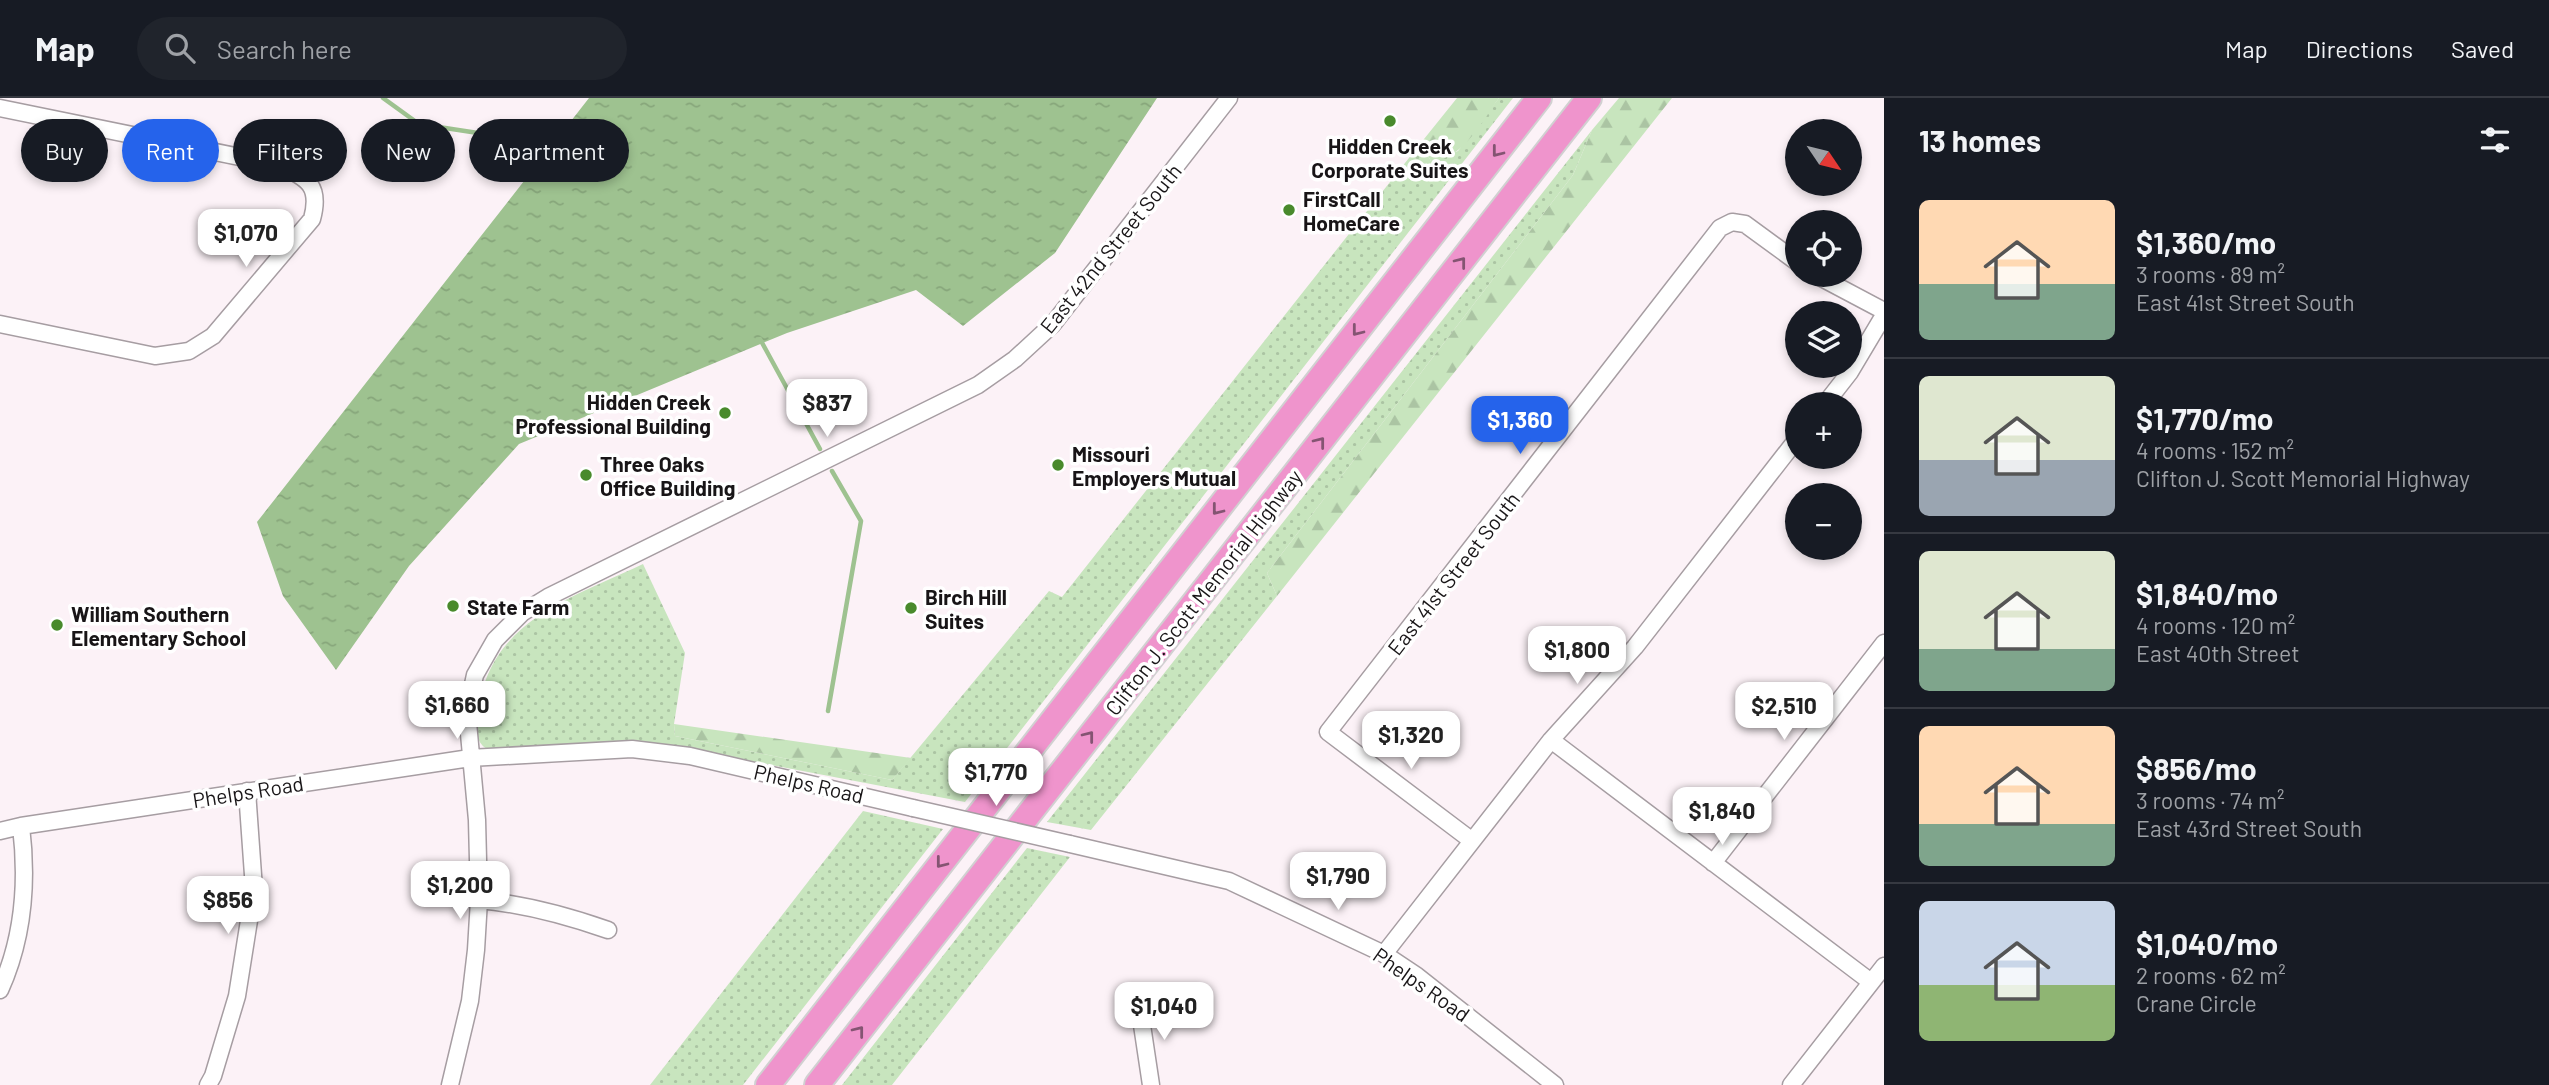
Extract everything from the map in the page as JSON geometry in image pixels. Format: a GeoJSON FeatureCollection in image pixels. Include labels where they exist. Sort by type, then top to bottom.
{"type":"FeatureCollection","features":[{"type":"Feature","properties":{"kind":"highway","name":"Clifton J. Scott Memorial Highway"},"geometry":{"type":"LineString","coordinates":[[768,1085],[1539,98]]}},
{"type":"Feature","properties":{"kind":"highway","name":"Clifton J. Scott Memorial Highway"},"geometry":{"type":"LineString","coordinates":[[817,1085],[1589,98]]}},
{"type":"Feature","properties":{"kind":"street","name":"East 42nd Street South"},"geometry":{"type":"LineString","coordinates":[[450,1085],[470,1001],[479,900],[477,820],[467,712],[475,675],[495,640],[522,613],[548,597],[978,385],[1015,359],[1053,324],[1229,98]]}},
{"type":"Feature","properties":{"kind":"street"},"geometry":{"type":"LineString","coordinates":[[0,108],[279,165],[296,173],[314,192],[317,201],[312,219],[213,336],[189,351],[155,356],[0,324]]}},
{"type":"Feature","properties":{"kind":"street","name":"East 41st Street South"},"geometry":{"type":"LineString","coordinates":[[1471,840],[1328,732],[1720,228],[1736,221],[1754,229],[1785,253]]}},
{"type":"Feature","properties":{"kind":"street"},"geometry":{"type":"LineString","coordinates":[[1834,392],[1850,372],[1884,313],[1837,287]]}},
{"type":"Feature","properties":{"kind":"street"},"geometry":{"type":"LineString","coordinates":[[1384,954],[1551,740],[1635,647],[1785,454]]}},
{"type":"Feature","properties":{"kind":"street"},"geometry":{"type":"LineString","coordinates":[[1713,863],[1884,643]]}},
{"type":"Feature","properties":{"kind":"street"},"geometry":{"type":"LineString","coordinates":[[1551,740],[1871,982]]}},
{"type":"Feature","properties":{"kind":"street","name":"Phelps Road"},"geometry":{"type":"LineString","coordinates":[[0,831],[470,758],[632,749],[690,756],[1229,881],[1384,954],[1417,976],[1544,1082]]}},
{"type":"Feature","properties":{"kind":"street"},"geometry":{"type":"LineString","coordinates":[[208,1085],[214,1076],[237,996],[254,889],[247,791]]}},
{"type":"Feature","properties":{"kind":"street"},"geometry":{"type":"LineString","coordinates":[[0,990],[10,968],[23,910],[25,864],[21,826]]}},
{"type":"Feature","properties":{"kind":"street"},"geometry":{"type":"LineString","coordinates":[[479,900],[519,904],[568,916],[608,930]]}},
{"type":"Feature","properties":{"kind":"street"},"geometry":{"type":"LineString","coordinates":[[1791,1085],[1884,966]]}},
{"type":"Feature","properties":{"kind":"street"},"geometry":{"type":"LineString","coordinates":[[1139,1005],[1151,1085]]}},
{"type":"Feature","properties":{"kind":"green space"},"geometry":{"type":"Polygon","coordinates":[[[1457,98],[1499,98],[1462,147],[1442,159],[1431,161],[1420,144],[1457,98]]]}},
{"type":"Feature","properties":{"kind":"green space"},"geometry":{"type":"Polygon","coordinates":[[[1499,98],[1513,98],[965,802],[687,749],[491,750],[480,742],[477,720],[484,686],[496,659],[513,637],[534,619],[559,604],[643,564],[685,653],[674,724],[675,736],[892,780],[1049,591],[1062,597],[1420,144],[1431,161],[1458,151],[1499,98]]]}},
{"type":"Feature","properties":{"kind":"green space"},"geometry":{"type":"Polygon","coordinates":[[[1619,98],[1672,98],[1277,596],[1267,573],[1573,175],[1592,130],[1619,98]]]}},
{"type":"Feature","properties":{"kind":"green space"},"geometry":{"type":"Polygon","coordinates":[[[1592,130],[1573,175],[1267,573],[1277,596],[1091,830],[1047,822],[1592,130]]]}},
{"type":"Feature","properties":{"kind":"green space"},"geometry":{"type":"Polygon","coordinates":[[[674,724],[911,758],[892,780],[675,736],[674,724]]]}},
{"type":"Feature","properties":{"kind":"green space"},"geometry":{"type":"Polygon","coordinates":[[[863,811],[943,829],[743,1085],[650,1085],[863,811]]]}},
{"type":"Feature","properties":{"kind":"green space"},"geometry":{"type":"Polygon","coordinates":[[[1027,848],[1070,857],[892,1085],[842,1085],[1027,848]]]}},
{"type":"Feature","properties":{"kind":"water"},"geometry":{"type":"Polygon","coordinates":[[[589,98],[1157,98],[1055,253],[963,326],[916,290],[787,333],[519,444],[409,566],[336,670],[283,596],[257,522],[523,182],[629,182],[629,119],[573,119],[589,98]]]}},
{"type":"Feature","properties":{"kind":"waterway"},"geometry":{"type":"LineString","coordinates":[[383,98],[419,124],[469,132]]}},
{"type":"Feature","properties":{"kind":"waterway"},"geometry":{"type":"LineString","coordinates":[[760,339],[820,449]]}},
{"type":"Feature","properties":{"kind":"waterway"},"geometry":{"type":"LineString","coordinates":[[828,711],[861,521],[832,471]]}},
{"type":"Feature","properties":{"kind":"place","name":"Hidden Creek Corporate Suites"},"geometry":{"type":"Point","coordinates":[1390,121]}},
{"type":"Feature","properties":{"kind":"place","name":"FirstCall HomeCare"},"geometry":{"type":"Point","coordinates":[1289,210]}},
{"type":"Feature","properties":{"kind":"place","name":"Hidden Creek Professional Building"},"geometry":{"type":"Point","coordinates":[725,413]}},
{"type":"Feature","properties":{"kind":"place","name":"Missouri Employers Mutual"},"geometry":{"type":"Point","coordinates":[1058,465]}},
{"type":"Feature","properties":{"kind":"place","name":"Three Oaks Office Building"},"geometry":{"type":"Point","coordinates":[586,475]}},
{"type":"Feature","properties":{"kind":"place","name":"State Farm"},"geometry":{"type":"Point","coordinates":[453,606]}},
{"type":"Feature","properties":{"kind":"place","name":"Birch Hill Suites"},"geometry":{"type":"Point","coordinates":[911,608]}},
{"type":"Feature","properties":{"kind":"place","name":"William Southern Elementary School"},"geometry":{"type":"Point","coordinates":[57,625]}}]}
